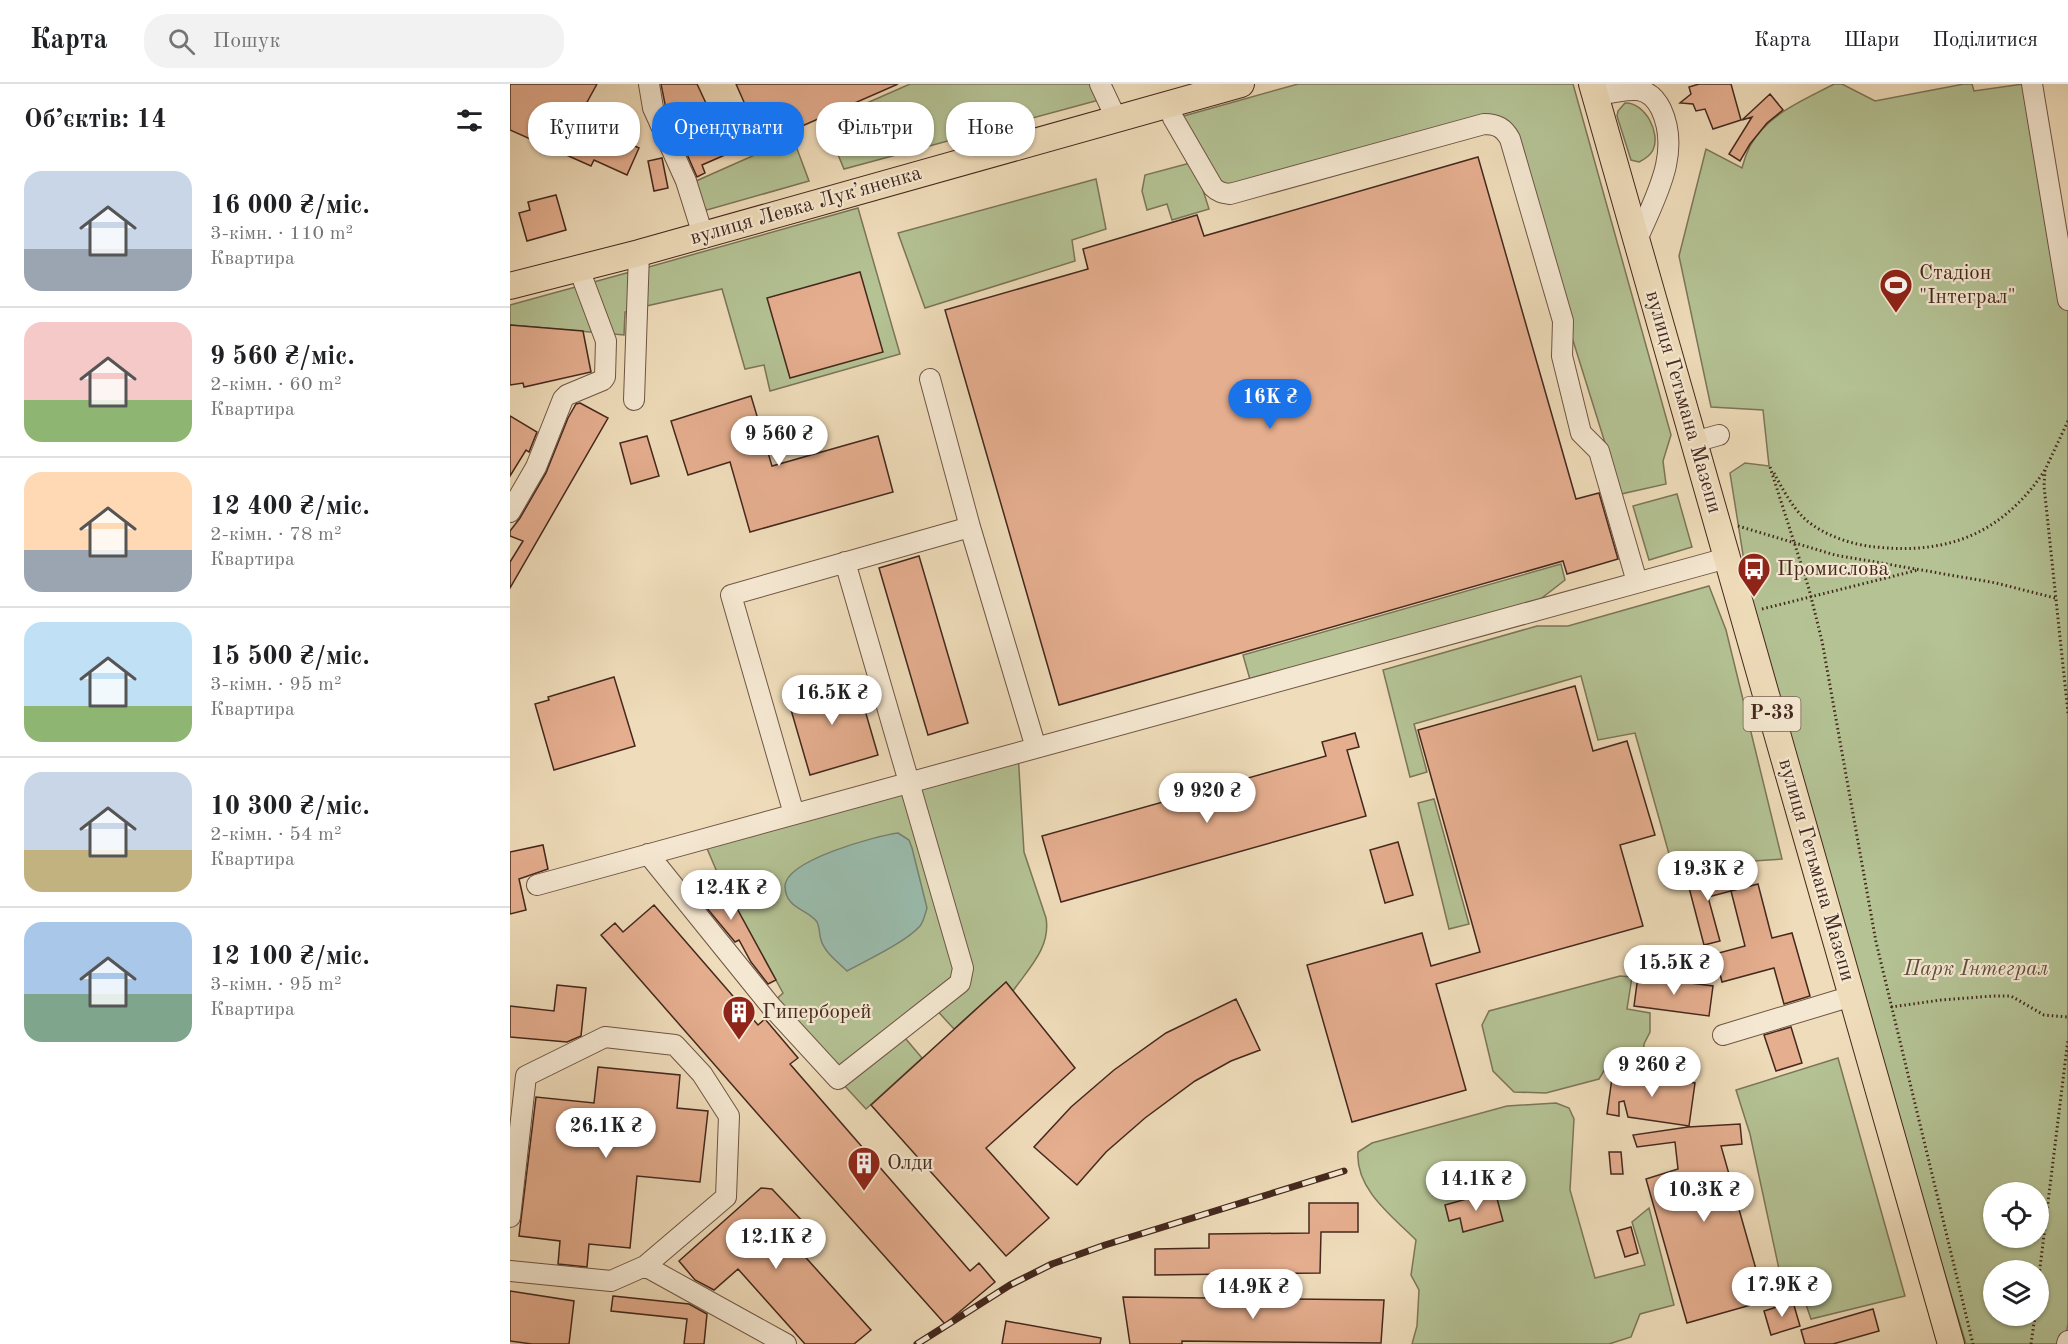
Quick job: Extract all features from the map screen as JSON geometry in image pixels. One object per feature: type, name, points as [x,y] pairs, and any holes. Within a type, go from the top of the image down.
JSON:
[{"type":"main road","name":"вулиця Левка Лукʼяненка","points":[[510,286],[639,253],[1169,104],[1191,90],[1241,84]]},
{"type":"main road","name":"вулиця Гетьмана Мазепи","points":[[1594,90],[1951,1344]]},
{"type":"street","points":[[650,84],[652,108],[686,181],[703,235]]},
{"type":"street","points":[[1100,84],[1116,118]]},
{"type":"street","points":[[2032,84],[2068,300]]},
{"type":"street","points":[[1594,90],[1638,90],[1649,94],[1659,104],[1664,117],[1668,132],[1668,152],[1662,183],[1637,240]]},
{"type":"street","points":[[1169,104],[1173,118],[1213,187],[1220,193],[1230,194],[1484,124],[1500,126],[1506,132],[1510,139],[1563,321],[1562,356],[1581,433],[1599,451],[1637,582]]},
{"type":"street","points":[[634,400],[639,253]]},
{"type":"street","points":[[510,512],[536,467],[563,399],[605,377],[606,341],[579,268]]},
{"type":"street","points":[[930,379],[970,527],[1036,748]]},
{"type":"street","points":[[1694,442],[1719,435]]},
{"type":"street","points":[[794,814],[731,595],[970,527]]},
{"type":"street","points":[[537,885],[1727,558]]},
{"type":"street","points":[[648,854],[770,1005],[838,1079],[960,983],[963,968],[845,562]]},
{"type":"street","points":[[1723,1035],[1852,996]]},
{"type":"street","points":[[510,1217],[526,1076],[605,1037],[675,1046],[702,1074],[729,1116],[726,1197],[645,1266],[611,1281],[510,1271]]},
{"type":"street","points":[[645,1266],[786,1344]]},
{"type":"path","points":[[1973,1344],[1871,920],[1822,640],[1811,596],[1770,467],[1804,518],[1820,529],[1854,543],[1900,550],[1945,546],[1984,529],[2025,498],[2045,470],[2068,421]]},
{"type":"path","points":[[2045,470],[2045,502],[2068,713]]},
{"type":"path","points":[[1737,525],[1835,555],[1996,583],[2055,598]]},
{"type":"path","points":[[1743,613],[1920,570]]},
{"type":"path","points":[[1891,1007],[1941,1000],[2011,996],[2044,1015],[2068,1017]]},
{"type":"path","points":[[2041,1260],[2068,1039]]},
{"type":"path","points":[[2031,1344],[2034,1326]]},
{"type":"green space","points":[[910,84],[1093,84],[1099,100],[1035,117],[1035,102],[946,102],[946,141],[934,145],[934,102],[869,102]]},
{"type":"green space","points":[[1298,84],[1573,84],[1671,435],[1663,461],[1666,484],[1621,494],[1510,139],[1500,126],[1230,194],[1173,119]]},
{"type":"green space","name":"Парк Інтеграл","points":[[1834,84],[1842,84],[1875,101],[1964,84],[1972,84],[1974,91],[2023,84],[2068,300],[2068,1323],[2065,1344],[1966,1344],[1866,1014],[1752,611],[1730,473],[1745,463],[1769,466],[1763,410],[1711,407],[1679,256],[1706,149],[1742,168],[1750,146],[1757,135],[1776,117]]},
{"type":"green space","points":[[1625,103],[1632,104],[1645,113],[1655,135],[1653,150],[1639,162],[1631,160],[1617,116]]},
{"type":"green space","points":[[752,156],[800,156],[809,181],[707,210],[701,205],[696,181]]},
{"type":"green space","points":[[839,156],[892,156],[844,169]]},
{"type":"green space","points":[[1194,162],[1209,209],[1172,220],[1167,204],[1147,210],[1142,191],[1145,175]]},
{"type":"green space","points":[[1096,179],[1106,229],[1072,240],[1075,261],[925,308],[898,233]]},
{"type":"green space","points":[[858,208],[900,354],[770,391],[764,365],[745,369],[722,289],[642,307],[645,268]]},
{"type":"green space","points":[[630,272],[629,311],[625,312],[624,335],[510,325],[510,305]]},
{"type":"green space","points":[[1677,494],[1692,547],[1649,560],[1633,506]]},
{"type":"green space","points":[[1561,564],[1565,580],[1534,604],[1251,683],[1243,655]]},
{"type":"green space","points":[[1709,586],[1726,630],[1782,859],[1738,862],[1675,875],[1635,733],[1598,740],[1581,676],[1414,724],[1427,772],[1410,777],[1383,670],[1537,626],[1568,626]]},
{"type":"green space","points":[[1018,753],[1024,852],[1046,918],[1047,929],[1042,948],[1013,991],[1006,982],[954,1029],[932,1005],[900,1032],[922,1058],[866,1109],[770,1005],[783,993],[717,872],[703,839]]},
{"type":"green space","points":[[1434,799],[1469,924],[1449,929],[1418,803]]},
{"type":"green space","points":[[1620,976],[1632,977],[1627,1009],[1650,1013],[1650,1032],[1644,1044],[1643,1068],[1608,1064],[1599,1079],[1546,1093],[1514,1092],[1493,1071],[1482,1025],[1489,1011]]},
{"type":"green space","points":[[1838,1058],[1905,1296],[1811,1319],[1802,1293],[1785,1297],[1750,1134],[1736,1090]]},
{"type":"green space","points":[[1556,1103],[1569,1108],[1574,1119],[1570,1190],[1595,1278],[1645,1265],[1632,1222],[1649,1208],[1674,1305],[1640,1314],[1631,1337],[1609,1344],[1412,1344],[1417,1326],[1419,1290],[1411,1275],[1416,1240],[1387,1212],[1369,1190],[1359,1165],[1358,1152],[1372,1143],[1507,1106]]},
{"type":"shaded area","points":[[898,833],[909,840],[912,848],[927,908],[923,920],[920,926],[906,938],[847,971],[825,949],[817,922],[789,900],[785,886],[789,876],[815,859],[853,844]]},
{"type":"building","points":[[510,84],[597,84],[587,102],[528,102],[528,138],[510,130]]},
{"type":"building","points":[[661,84],[697,84],[705,102],[665,102]]},
{"type":"building","points":[[736,84],[898,84],[857,102],[816,102],[816,120],[804,125],[804,102],[744,102]]},
{"type":"building","points":[[1699,84],[1731,84],[1741,120],[1713,129],[1705,109],[1696,111],[1693,104],[1680,103],[1691,94],[1689,87]]},
{"type":"building","points":[[1770,94],[1783,110],[1767,123],[1740,161],[1729,154],[1752,117],[1742,120]]},
{"type":"building","points":[[568,156],[635,156],[627,175],[594,160],[591,166]]},
{"type":"building","points":[[688,156],[723,156],[702,165],[705,173],[697,177]]},
{"type":"building","points":[[1478,157],[1576,499],[1599,493],[1618,559],[1567,574],[1563,561],[1059,705],[945,310],[1088,269],[1083,249],[1197,215],[1204,236]]},
{"type":"building","points":[[662,158],[668,188],[654,191],[648,161]]},
{"type":"building","points":[[556,195],[566,230],[527,241],[519,213],[530,210],[528,202]]},
{"type":"building","points":[[860,272],[883,352],[790,378],[767,298]]},
{"type":"building","points":[[510,325],[583,331],[591,372],[524,387],[523,383],[510,385]]},
{"type":"building","points":[[751,396],[772,466],[878,436],[893,492],[750,532],[730,462],[688,475],[671,421]]},
{"type":"building","points":[[580,403],[608,418],[510,588],[510,562],[523,541],[510,536],[510,531],[546,473],[568,418],[576,404]]},
{"type":"building","points":[[510,416],[537,432],[529,452],[526,450],[510,476]]},
{"type":"building","points":[[647,436],[659,476],[631,484],[620,443]]},
{"type":"building","points":[[919,556],[968,723],[928,735],[879,568]]},
{"type":"building","points":[[855,676],[878,755],[810,775],[787,696]]},
{"type":"building","points":[[614,677],[635,746],[554,770],[535,704],[549,700],[548,697]]},
{"type":"building","points":[[1575,686],[1593,751],[1627,741],[1655,835],[1620,845],[1643,926],[1436,984],[1466,1090],[1352,1122],[1307,965],[1422,933],[1431,966],[1480,952],[1418,730]]},
{"type":"building","points":[[1355,733],[1359,747],[1347,750],[1366,816],[1061,902],[1042,836],[1326,756],[1322,742]]},
{"type":"building","points":[[1398,842],[1413,895],[1385,903],[1370,850]]},
{"type":"building","points":[[543,845],[548,869],[519,879],[526,910],[510,914],[510,852]]},
{"type":"building","points":[[1725,870],[1731,891],[1708,897],[1720,941],[1704,945],[1687,880]]},
{"type":"building","points":[[717,872],[776,980],[768,984],[751,962],[739,940],[735,942],[701,901],[693,885]]},
{"type":"building","points":[[1758,884],[1772,938],[1792,933],[1810,996],[1784,1004],[1774,968],[1722,982],[1715,954],[1745,946],[1731,891]]},
{"type":"building","points":[[654,905],[758,1025],[765,1019],[798,1058],[790,1064],[970,1271],[979,1263],[995,1282],[945,1324],[601,935],[615,923],[623,932]]},
{"type":"building","points":[[1638,976],[1713,986],[1709,1016],[1634,1006]]},
{"type":"building","points":[[1006,982],[1075,1068],[986,1148],[1049,1218],[1006,1256],[871,1105]]},
{"type":"building","points":[[557,985],[586,988],[581,1036],[567,1042],[510,1037],[510,1006],[554,1011]]},
{"type":"building","points":[[1236,999],[1260,1050],[1231,1061],[1195,1081],[1145,1118],[1106,1152],[1077,1185],[1034,1147],[1071,1107],[1114,1070],[1166,1033]]},
{"type":"building","points":[[1791,1027],[1802,1063],[1776,1071],[1764,1035]]},
{"type":"building","points":[[598,1067],[680,1075],[677,1108],[708,1111],[700,1182],[637,1176],[630,1248],[589,1244],[587,1267],[558,1264],[560,1241],[519,1236],[536,1097],[594,1103]]},
{"type":"building","points":[[1613,1071],[1695,1083],[1689,1126],[1628,1117],[1624,1101],[1619,1102],[1619,1116],[1607,1114]]},
{"type":"building","points":[[1740,1124],[1742,1144],[1721,1146],[1765,1301],[1687,1323],[1646,1179],[1678,1169],[1675,1142],[1637,1147],[1633,1135],[1688,1127]]},
{"type":"building","points":[[1609,1152],[1621,1152],[1623,1174],[1611,1174]]},
{"type":"building","points":[[761,1188],[772,1189],[806,1225],[790,1240],[871,1330],[854,1344],[805,1344],[738,1269],[714,1290],[695,1280],[679,1261]]},
{"type":"building","points":[[1495,1191],[1503,1221],[1463,1232],[1460,1218],[1449,1221],[1445,1205]]},
{"type":"building","points":[[1309,1203],[1358,1203],[1358,1232],[1321,1232],[1320,1273],[1155,1275],[1155,1249],[1209,1248],[1209,1234],[1309,1233]]},
{"type":"building","points":[[1631,1227],[1638,1253],[1625,1257],[1617,1231]]},
{"type":"building","points":[[510,1291],[574,1301],[569,1344],[532,1344],[510,1341]]},
{"type":"building","points":[[613,1296],[689,1304],[707,1314],[704,1344],[684,1344],[687,1319],[611,1311]]},
{"type":"building","points":[[1123,1297],[1384,1300],[1381,1343],[1182,1341],[1182,1344],[1130,1344]]},
{"type":"building","points":[[1793,1302],[1800,1326],[1771,1335],[1764,1311]]},
{"type":"building","points":[[1873,1309],[1879,1331],[1833,1344],[1805,1344],[1801,1330]]},
{"type":"building","points":[[1006,1321],[1101,1338],[1100,1344],[1002,1344]]},
{"type":"railway","points":[[917,1344],[1010,1285],[1052,1264],[1105,1245],[1344,1171]]},
{"type":"place","name":"Стадіон \"Інтеграл\"","points":[[1896,314]]},
{"type":"place","name":"Промислова","points":[[1754,598]]},
{"type":"place","name":"Гиперборей","points":[[739,1041]]},
{"type":"place","name":"Олди","points":[[864,1192]]}]
